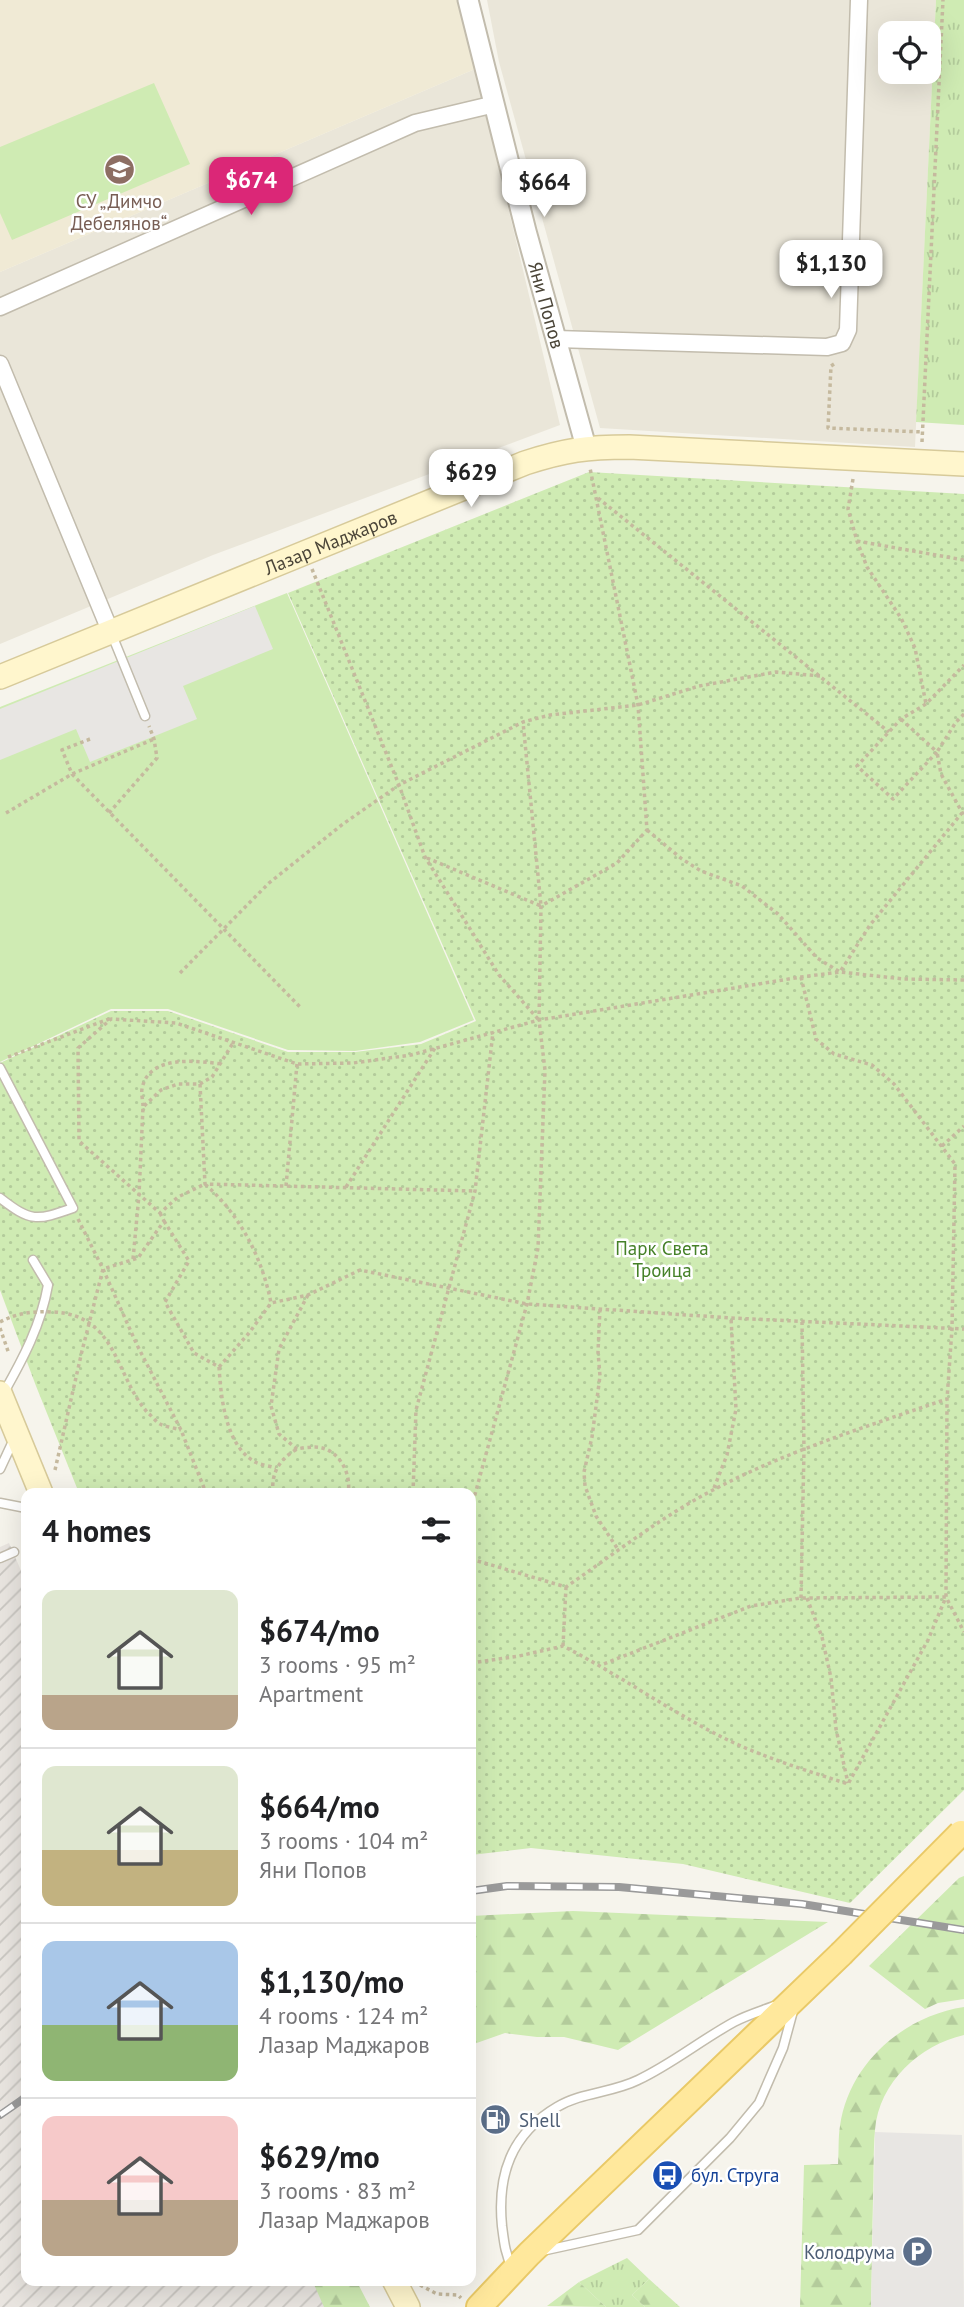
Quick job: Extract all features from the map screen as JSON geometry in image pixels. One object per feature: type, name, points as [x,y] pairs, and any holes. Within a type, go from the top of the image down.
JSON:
[{"type":"main road","name":"Лазар Маджаров","points":[[0,677],[555,453],[586,447],[629,447],[964,464]]},
{"type":"main road","points":[[1,1394],[39,1488]]},
{"type":"main road","points":[[468,2301],[521,2262],[797,1997],[962,1832]]},
{"type":"main road","points":[[397,2286],[408,2307]]},
{"type":"street","name":"Яни Попов","points":[[468,0],[526,231],[586,447]]},
{"type":"street","points":[[556,339],[827,347],[842,343],[848,330],[859,0]]},
{"type":"street","points":[[0,307],[415,123],[495,104]]},
{"type":"street","points":[[0,364],[111,633]]},
{"type":"lane","points":[[111,633],[145,716]]},
{"type":"lane","points":[[0,1068],[73,1208],[44,1219],[22,1215],[0,1198]]},
{"type":"lane","points":[[1,1394],[32,1340],[44,1308],[48,1285],[33,1260]]},
{"type":"lane","points":[[0,1469],[16,1433]]},
{"type":"lane","points":[[0,1503],[21,1507]]},
{"type":"lane","points":[[0,1558],[14,1552]]},
{"type":"lane","points":[[797,1997],[783,2048],[759,2103],[730,2138],[638,2230],[521,2262],[505,2250],[500,2210],[501,2185],[508,2159],[520,2140],[538,2121],[557,2107],[582,2095],[636,2081],[688,2052],[735,2021],[797,1997]]},
{"type":"path","points":[[922,461],[943,0]]},
{"type":"path","points":[[842,343],[838,358],[831,366],[828,428],[923,432]]},
{"type":"path","points":[[586,447],[638,705],[647,830],[701,871],[742,886],[778,914],[817,958],[839,972]]},
{"type":"path","points":[[857,458],[848,509],[867,567],[901,618],[915,648],[926,704]]},
{"type":"path","points":[[596,497],[889,732]]},
{"type":"path","points":[[857,541],[964,560]]},
{"type":"path","points":[[306,553],[425,857],[499,975],[539,1020]]},
{"type":"path","points":[[964,665],[926,704],[901,719],[857,766],[893,799],[937,752],[964,714]]},
{"type":"path","points":[[180,973],[269,883],[342,824],[399,785],[523,722],[551,715],[638,705],[699,686],[776,672],[820,676]]},
{"type":"path","points":[[108,813],[158,758],[155,739],[145,716]]},
{"type":"path","points":[[839,972],[870,925],[963,815],[941,774],[937,752],[901,719]]},
{"type":"path","points":[[476,1491],[527,1304],[538,1248],[545,1070],[539,1020],[541,906],[523,722]]},
{"type":"path","points":[[90,739],[62,750],[72,774],[301,1008]]},
{"type":"path","points":[[6,813],[72,774],[155,739]]},
{"type":"path","points":[[541,906],[617,863],[647,830]]},
{"type":"path","points":[[425,857],[541,906]]},
{"type":"path","points":[[0,1060],[111,1019],[176,1023],[297,1064],[353,1063],[411,1055],[539,1020],[801,977],[839,972],[904,979],[964,980]]},
{"type":"path","points":[[801,977],[816,1039],[834,1054],[872,1065],[894,1084],[955,1164],[952,1329],[947,1399],[946,1597],[928,1640],[848,1784]]},
{"type":"path","points":[[111,1019],[78,1048],[79,1141],[160,1213],[189,1261],[165,1303],[194,1353],[219,1367]]},
{"type":"path","points":[[412,1488],[416,1410],[475,1191],[492,1032]]},
{"type":"path","points":[[143,1107],[161,1090],[178,1084],[200,1084],[212,1077],[233,1043]]},
{"type":"path","points":[[346,1187],[435,1048]]},
{"type":"path","points":[[133,1260],[139,1195],[142,1087],[150,1073],[162,1066],[183,1061],[222,1064]]},
{"type":"path","points":[[286,1186],[297,1064]]},
{"type":"path","points":[[200,1084],[205,1184],[219,1196],[252,1243],[266,1276],[271,1303]]},
{"type":"path","points":[[942,1146],[964,1126]]},
{"type":"path","points":[[160,1213],[178,1197],[205,1184],[475,1191]]},
{"type":"path","points":[[73,1208],[137,1345],[181,1430],[204,1488]]},
{"type":"path","points":[[103,1269],[138,1258],[164,1222]]},
{"type":"path","points":[[55,1472],[103,1269]]},
{"type":"path","points":[[276,1468],[254,1462],[237,1444],[222,1409],[219,1367],[271,1303],[308,1295],[360,1270],[527,1304],[731,1318],[964,1329]]},
{"type":"path","points":[[297,1449],[279,1434],[271,1406],[279,1349],[308,1295]]},
{"type":"path","points":[[600,1309],[600,1376],[592,1437],[584,1472],[585,1486],[596,1516],[619,1550]]},
{"type":"path","points":[[0,1322],[13,1315],[36,1311],[60,1312],[82,1319],[102,1335],[116,1352],[138,1402],[159,1423],[181,1430]]},
{"type":"path","points":[[714,1489],[727,1455],[736,1409],[731,1318]]},
{"type":"path","points":[[801,1598],[803,1322]]},
{"type":"path","points":[[566,1587],[663,1520],[714,1489],[804,1449],[947,1399]]},
{"type":"path","points":[[273,1488],[276,1468],[285,1457],[297,1449],[317,1447],[333,1453],[346,1469],[348,1488]]},
{"type":"path","points":[[476,1560],[566,1587]]},
{"type":"path","points":[[563,1646],[566,1587]]},
{"type":"path","points":[[601,1665],[751,1606],[801,1598],[946,1597]]},
{"type":"path","points":[[946,1597],[964,1632]]},
{"type":"path","points":[[807,1598],[822,1637],[829,1668],[836,1729],[848,1784]]},
{"type":"path","points":[[476,1662],[563,1646],[601,1665],[713,1733],[780,1762],[848,1784]]},
{"type":"path","points":[[422,2286],[437,2294],[468,2301]]},
{"type":"shaded area","name":"СУ „Димчо Дебелянов“","points":[[0,0],[457,0],[475,69],[0,272]]},
{"type":"shaded area","points":[[487,0],[936,0],[935,21],[878,21],[878,84],[932,84],[915,447],[600,428],[499,62]]},
{"type":"shaded area","points":[[475,69],[560,425],[213,555],[0,644],[0,272]]},
{"type":"shaded area","points":[[255,606],[273,649],[183,686],[197,719],[90,762],[76,729],[0,760],[0,709]]},
{"type":"shaded area","points":[[9,1543],[21,1571],[21,2286],[356,2286],[366,2307],[0,2307],[0,1547]]},
{"type":"shaded area","name":"Колодрума","points":[[875,2132],[962,2135],[964,2307],[871,2307]]},
{"type":"green space","points":[[936,0],[964,0],[964,425],[916,422],[932,84],[941,84],[941,21],[935,21]]},
{"type":"green space","points":[[154,83],[190,164],[12,240],[0,213],[0,147]]},
{"type":"green space","name":"Парк Света Троица","points":[[589,472],[964,494],[964,1790],[850,1903],[683,1864],[531,1848],[476,1854],[476,1488],[77,1488],[0,1290],[0,1063],[111,1011],[168,1011],[288,1052],[355,1052],[421,1044],[476,1021],[288,593]]},
{"type":"green space","points":[[287,593],[474,1020],[420,1042],[355,1051],[288,1050],[168,1009],[111,1009],[0,1062],[0,707]]},
{"type":"green space","points":[[964,1876],[964,1999],[938,2003],[925,2009],[869,1966]]},
{"type":"green space","points":[[573,1911],[828,1922],[618,2050],[564,2037],[505,2033],[476,2043],[476,1916]]},
{"type":"green space","points":[[964,2007],[964,2035],[932,2047],[904,2068],[884,2096],[878,2113],[874,2147],[871,2307],[800,2307],[804,2165],[838,2164],[839,2131],[845,2103],[867,2063],[883,2046],[921,2021]]},
{"type":"green space","points":[[627,2258],[649,2279],[632,2295],[645,2307],[606,2307],[579,2282]]},
{"type":"green space","points":[[649,2279],[680,2307],[645,2307],[632,2295]]},
{"type":"green space","points":[[579,2282],[606,2307],[547,2306]]},
{"type":"green space","points":[[315,2286],[359,2286],[370,2307],[324,2307]]},
{"type":"railway","points":[[476,1890],[507,1886],[619,1887],[802,1904],[964,1930]]},
{"type":"railway","points":[[0,2115],[21,2100]]},
{"type":"place","name":"СУ „Димчо Дебелянов“","points":[[119,170]]},
{"type":"place","name":"Shell","points":[[496,2120]]},
{"type":"place","name":"бул. Струга","points":[[668,2175]]},
{"type":"place","name":"Колодрума","points":[[918,2252]]}]
